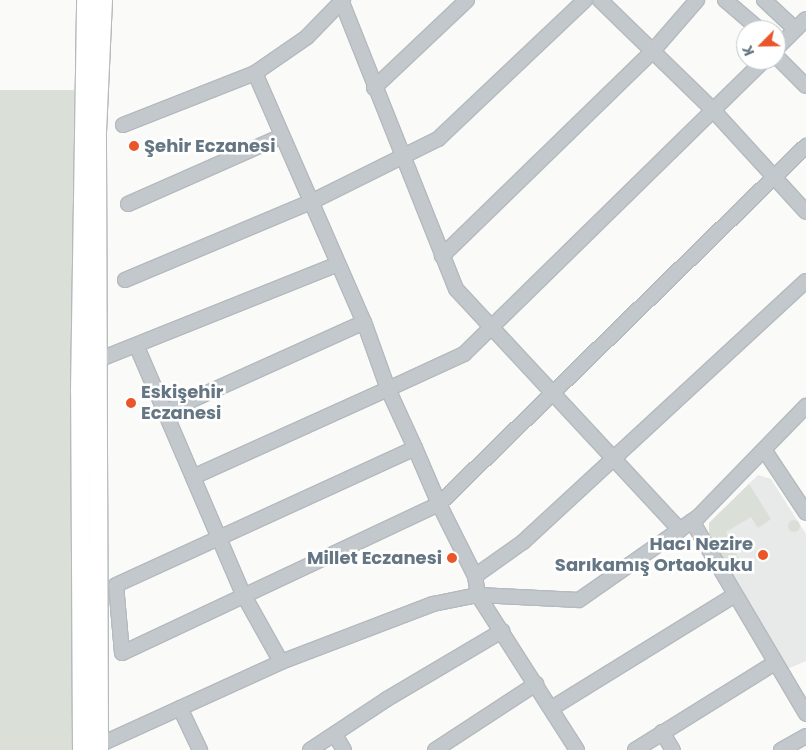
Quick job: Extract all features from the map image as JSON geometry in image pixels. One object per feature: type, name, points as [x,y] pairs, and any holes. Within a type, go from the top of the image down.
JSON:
[{"type":"main road","points":[[82,750],[80,391],[86,0]]},
{"type":"main road","points":[[99,748],[97,132],[103,0]]},
{"type":"street","points":[[123,125],[255,73],[306,37],[342,0],[401,158],[456,289],[552,395],[680,530]]},
{"type":"street","points":[[374,88],[467,0]]},
{"type":"street","points":[[125,280],[311,202],[438,138],[585,0]]},
{"type":"street","points":[[600,0],[651,53],[712,109],[806,212]]},
{"type":"street","points":[[442,256],[651,53],[697,0]]},
{"type":"street","points":[[725,0],[748,20]]},
{"type":"street","points":[[764,0],[796,30]]},
{"type":"street","points":[[786,40],[806,19]]},
{"type":"street","points":[[786,60],[806,86]]},
{"type":"street","points":[[193,477],[464,354],[490,326],[753,70]]},
{"type":"street","points":[[255,73],[364,322],[388,389],[439,504],[474,576],[478,595],[578,750]]},
{"type":"street","points":[[128,204],[282,136]]},
{"type":"street","points":[[415,448],[218,536],[116,585],[122,653],[243,594],[439,504],[806,146]]},
{"type":"street","points":[[98,360],[137,347],[338,264]]},
{"type":"street","points":[[474,576],[523,542],[614,461],[806,281]]},
{"type":"street","points":[[166,412],[364,322]]},
{"type":"street","points":[[137,347],[243,594],[281,662]]},
{"type":"street","points":[[99,748],[180,708],[281,662],[432,604],[478,595],[579,600],[692,521],[765,451],[806,406]]},
{"type":"street","points":[[765,451],[806,513]]},
{"type":"street","points":[[692,521],[806,714]]},
{"type":"street","points":[[552,708],[735,595]]},
{"type":"street","points":[[310,750],[387,699],[502,631]]},
{"type":"street","points":[[635,750],[775,663]]},
{"type":"street","points":[[434,750],[536,684]]},
{"type":"street","points":[[180,708],[200,750]]},
{"type":"street","points":[[662,732],[673,750]]},
{"type":"street","points":[[335,735],[344,750]]},
{"type":"street","points":[[780,750],[806,736]]},
{"type":"shaded area","points":[[0,90],[74,90],[74,750],[0,750]]},
{"type":"shaded area","name":"Hacı Nezire Sarıkamış Ortaokuku","points":[[758,475],[771,479],[806,534],[806,661],[787,669],[709,536],[709,523]]},
{"type":"shaded area","points":[[749,484],[771,519],[758,528],[751,517],[726,532],[743,567],[731,575],[709,536],[709,523]]},
{"type":"shaded area","points":[[792,520],[796,520],[800,526],[796,532],[792,532],[788,528],[788,524]]},
{"type":"place","name":"Şehir Eczanesi","points":[[134,146]]},
{"type":"place","name":"Eskişehir Eczanesi","points":[[131,403]]},
{"type":"place","name":"Hacı Nezire Sarıkamış Ortaokuku","points":[[763,555]]},
{"type":"place","name":"Millet Eczanesi","points":[[452,558]]}]
